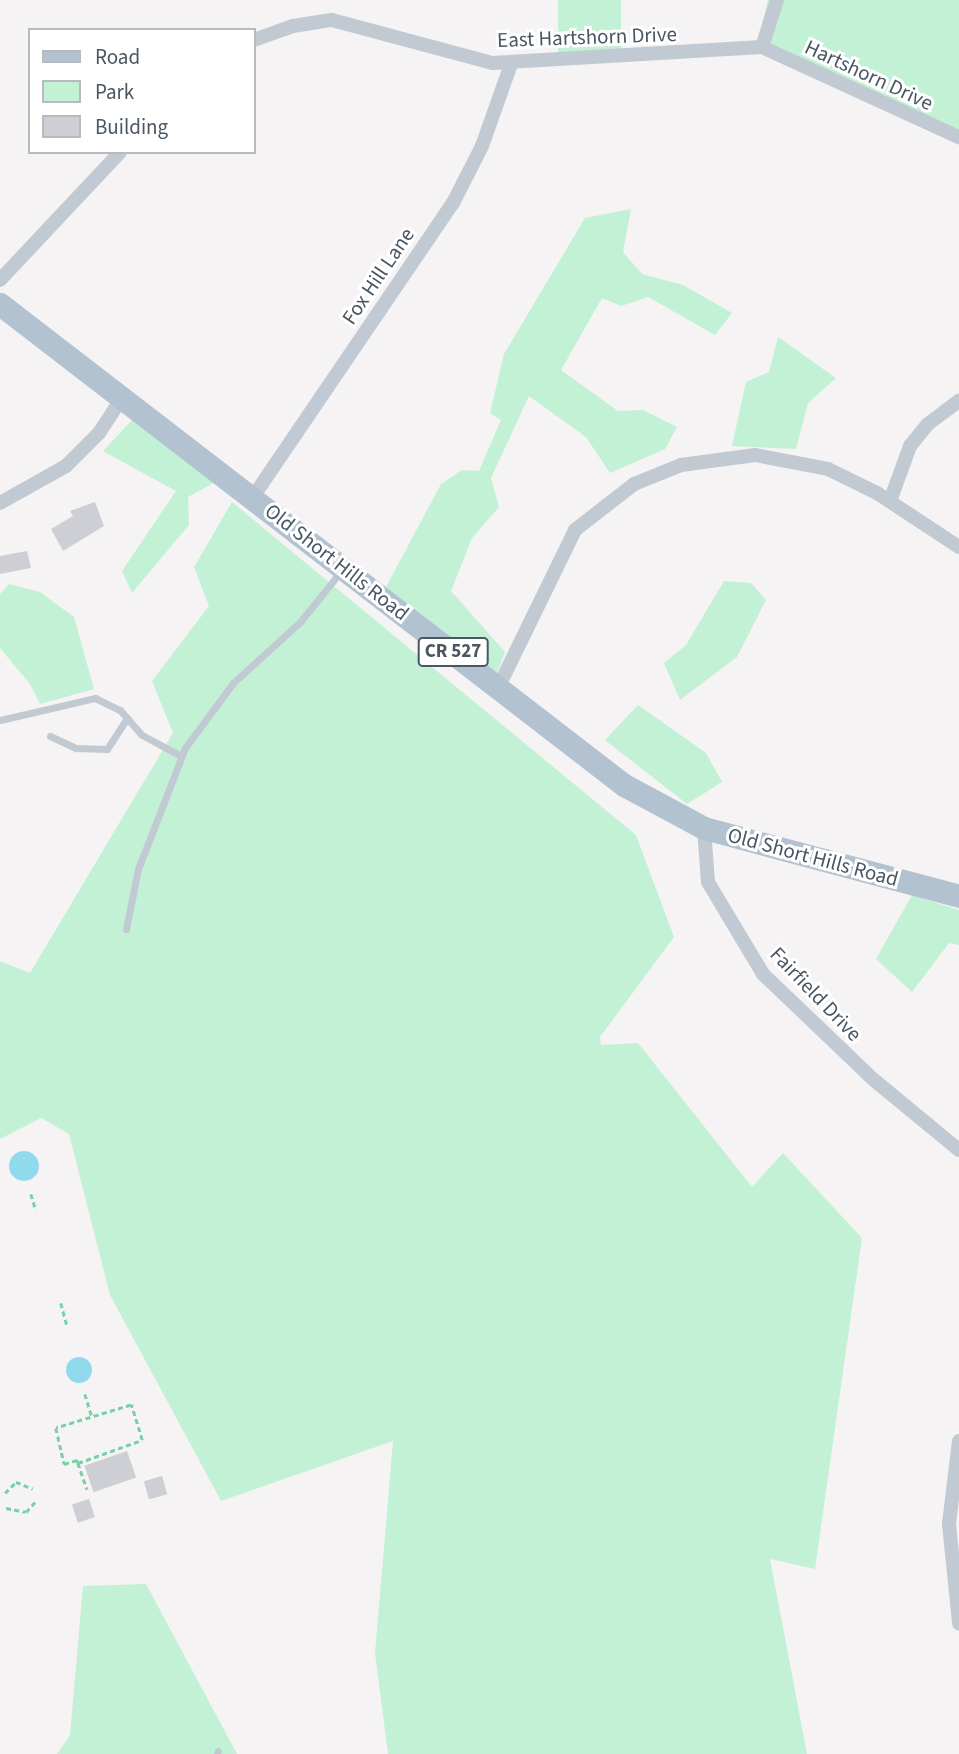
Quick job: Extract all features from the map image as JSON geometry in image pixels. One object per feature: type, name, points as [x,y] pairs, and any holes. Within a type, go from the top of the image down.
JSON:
[{"type":"main road","name":"Old Short Hills Road","points":[[0,304],[624,785],[704,828],[959,896]]},
{"type":"street","points":[[762,47],[777,0]]},
{"type":"street","name":"East Hartshorn Drive","points":[[256,39],[293,26],[332,20],[492,63],[511,64],[762,47]]},
{"type":"street","name":"Hartshorn Drive","points":[[762,47],[959,136]]},
{"type":"street","name":"Fox Hill Lane","points":[[253,497],[453,203],[482,146],[511,64]]},
{"type":"street","points":[[0,279],[118,154]]},
{"type":"street","points":[[0,503],[66,466],[99,433],[122,398]]},
{"type":"street","points":[[890,501],[910,446],[939,414],[959,401]]},
{"type":"street","points":[[498,688],[575,530],[613,497],[657,473],[705,459],[780,457],[828,469],[890,501],[959,547]]},
{"type":"street","name":"Fairfield Drive","points":[[704,828],[708,882],[763,974],[874,1080],[959,1150]]},
{"type":"street","points":[[959,1441],[949,1524],[959,1623]]},
{"type":"lane","points":[[126,929],[138,869],[181,756],[203,718],[233,683],[300,622],[344,568]]},
{"type":"lane","points":[[0,720],[95,698],[127,719],[142,734],[181,756]]},
{"type":"lane","points":[[50,736],[76,748],[107,749],[127,719]]},
{"type":"path","points":[[31,1194],[36,1210]]},
{"type":"path","points":[[61,1303],[67,1325]]},
{"type":"path","points":[[85,1394],[92,1418]]},
{"type":"path","points":[[131,1405],[142,1440],[78,1463],[64,1464],[55,1428],[92,1418],[131,1405]]},
{"type":"path","points":[[78,1463],[87,1489]]},
{"type":"path","points":[[5,1493],[16,1482],[33,1489]]},
{"type":"path","points":[[6,1507],[26,1512],[36,1501]]},
{"type":"green space","points":[[558,0],[621,0],[621,53],[558,53]]},
{"type":"green space","points":[[768,0],[959,0],[959,132],[908,120],[759,37]]},
{"type":"green space","points":[[631,209],[623,252],[642,274],[683,285],[732,313],[715,335],[648,297],[621,306],[602,298],[561,370],[618,411],[643,410],[677,427],[665,449],[610,473],[586,437],[529,396],[491,478],[499,507],[472,538],[451,591],[505,652],[495,678],[386,587],[441,484],[462,470],[479,471],[501,420],[490,413],[504,354],[585,218]]},
{"type":"green space","points":[[778,337],[836,378],[808,403],[796,449],[732,446],[746,382],[769,372]]},
{"type":"green space","points":[[133,419],[217,481],[188,497],[189,525],[132,593],[122,571],[176,491],[103,451]]},
{"type":"green space","points":[[232,502],[636,835],[674,937],[600,1037],[601,1045],[638,1043],[752,1187],[783,1153],[862,1238],[815,1569],[770,1559],[807,1754],[388,1754],[375,1653],[393,1441],[221,1501],[110,1295],[69,1134],[41,1118],[0,1139],[0,961],[30,973],[173,733],[152,681],[209,606],[194,567]]},
{"type":"green space","points":[[724,581],[751,583],[766,600],[737,657],[680,700],[664,663],[686,645]]},
{"type":"green space","points":[[9,584],[40,592],[74,617],[94,689],[40,704],[30,684],[0,648],[0,594]]},
{"type":"green space","points":[[638,705],[706,753],[722,782],[687,804],[605,740]]},
{"type":"green space","points":[[912,895],[959,910],[959,945],[949,943],[912,992],[876,959]]},
{"type":"green space","points":[[146,1584],[237,1754],[57,1754],[70,1735],[83,1586]]},
{"type":"water","points":[[24,1151],[30,1152],[38,1160],[38,1172],[30,1180],[24,1181],[18,1180],[10,1172],[9,1166],[10,1160],[18,1152]]},
{"type":"water","points":[[79,1357],[88,1361],[92,1370],[88,1379],[79,1383],[70,1379],[66,1370],[70,1361]]},
{"type":"building","points":[[95,502],[104,526],[63,551],[51,529],[73,516],[70,511]]},
{"type":"building","points":[[27,551],[31,568],[0,574],[0,556]]},
{"type":"building","points":[[127,1451],[136,1477],[94,1492],[84,1466]]},
{"type":"building","points":[[162,1476],[167,1494],[149,1500],[144,1481]]},
{"type":"building","points":[[89,1499],[95,1517],[78,1523],[72,1505]]}]
